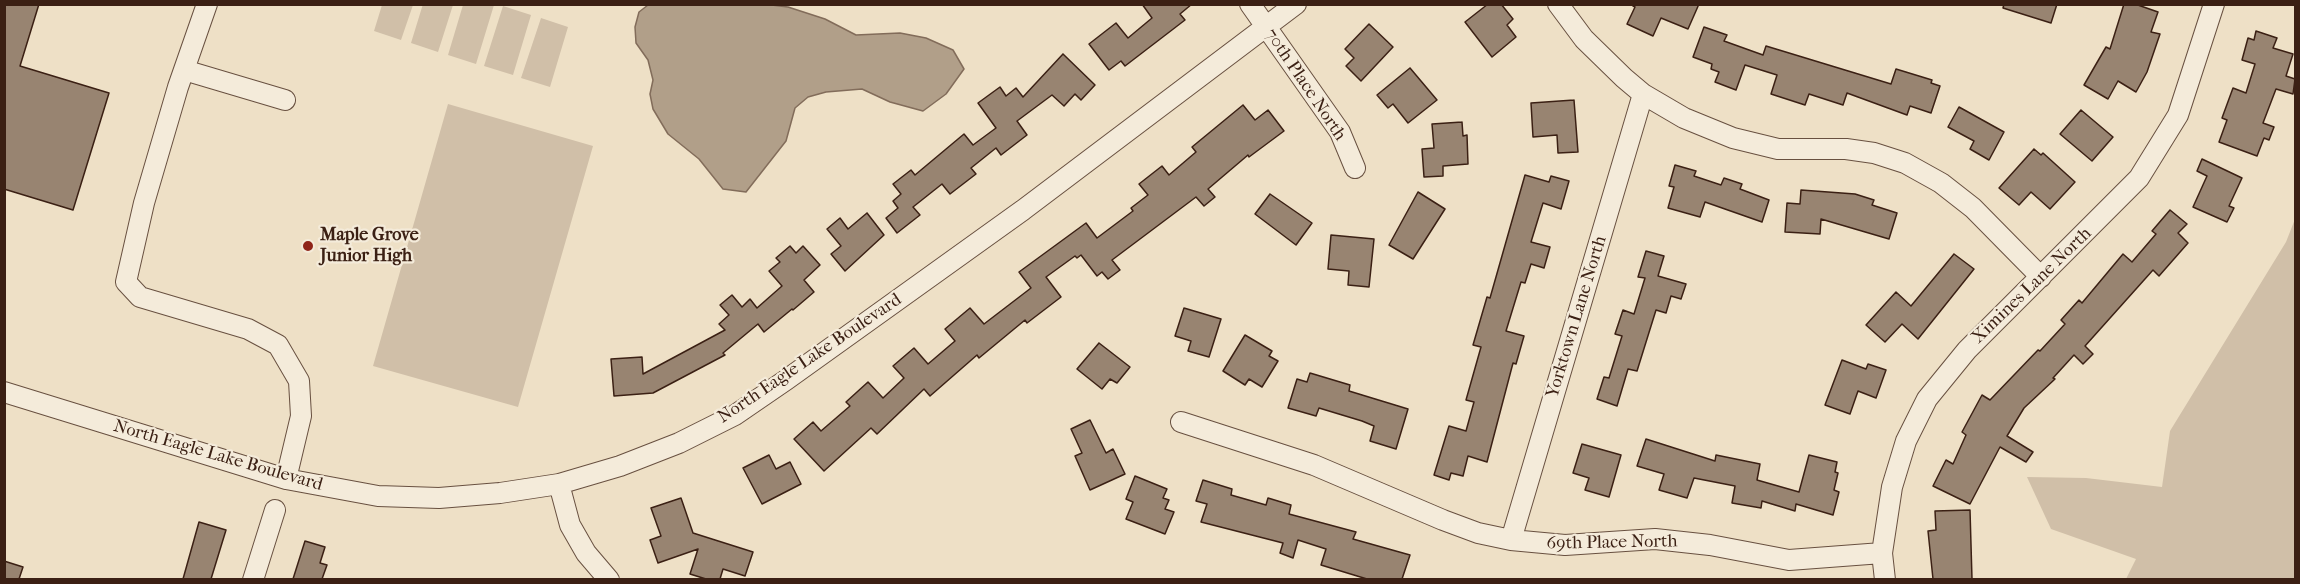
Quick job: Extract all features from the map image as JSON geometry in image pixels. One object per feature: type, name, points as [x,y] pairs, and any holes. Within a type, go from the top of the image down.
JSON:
[{"type":"street","points":[[207,4],[184,70],[144,203],[126,282],[140,297],[248,329],[278,345],[299,381],[301,416],[286,479]]},
{"type":"street","name":"70th Place North","points":[[1250,4],[1340,132],[1355,168]]},
{"type":"street","name":"North Eagle Lake Boulevard","points":[[4,392],[286,479],[378,496],[439,498],[500,493],[560,484],[630,463],[679,443],[735,415],[1023,210],[1296,4]]},
{"type":"street","points":[[1558,4],[1603,58],[1643,94],[1684,118],[1733,138],[1778,148],[1846,149],[1874,153],[1905,163],[1941,183],[1973,208],[2041,277]]},
{"type":"street","name":"Ximines Lane North","points":[[1885,579],[1882,553],[1897,465],[1927,399],[1967,350],[2110,210],[2139,178],[2178,115],[2214,4]]},
{"type":"street","points":[[184,70],[285,100]]},
{"type":"street","name":"Yorktown Lane North","points":[[1511,540],[1643,94]]},
{"type":"street","name":"69th Place North","points":[[1181,422],[1314,465],[1478,533],[1511,540],[1565,545],[1655,539],[1710,545],[1789,560],[1882,553]]},
{"type":"street","points":[[560,484],[570,525],[586,553],[609,579]]},
{"type":"street","points":[[253,579],[275,510]]},
{"type":"shaded area","points":[[423,4],[453,5],[438,52],[411,43]]},
{"type":"shaded area","points":[[763,4],[788,7],[825,19],[856,35],[900,33],[926,38],[953,50],[964,69],[946,94],[923,111],[890,102],[862,89],[826,92],[808,97],[795,108],[786,141],[746,192],[723,189],[699,159],[668,134],[653,109],[650,94],[653,80],[648,60],[636,43],[635,27],[639,12],[648,5]]},
{"type":"shaded area","points":[[382,5],[413,5],[401,40],[374,31]]},
{"type":"shaded area","points":[[463,5],[494,5],[476,64],[448,55]]},
{"type":"shaded area","points":[[503,6],[531,15],[513,75],[484,66]]},
{"type":"shaded area","points":[[541,18],[568,27],[550,87],[521,78]]},
{"type":"shaded area","points":[[448,104],[593,146],[518,407],[373,366]]},
{"type":"shaded area","points":[[2295,219],[2295,579],[2126,579],[2136,559],[2051,529],[2027,477],[2086,478],[2162,487],[2170,431],[2286,242]]},
{"type":"building","points":[[4,4],[39,4],[20,66],[109,93],[73,210],[4,189]]},
{"type":"building","points":[[1142,4],[1192,4],[1180,14],[1185,20],[1125,66],[1121,61],[1109,70],[1089,44],[1116,23],[1128,38],[1152,18]]},
{"type":"building","points":[[1488,4],[1501,4],[1513,19],[1507,25],[1516,37],[1492,57],[1465,22]]},
{"type":"building","points":[[1630,4],[1699,4],[1688,29],[1661,18],[1653,36],[1627,24],[1635,7]]},
{"type":"building","points":[[2004,4],[2057,4],[2051,23],[2003,8]]},
{"type":"building","points":[[2124,4],[2135,4],[2158,12],[2151,32],[2160,34],[2147,72],[2136,92],[2118,81],[2108,99],[2084,85],[2106,47],[2110,49]]},
{"type":"building","points":[[1369,24],[1393,47],[1361,81],[1346,66],[1354,58],[1345,49]]},
{"type":"building","points":[[1704,27],[1727,35],[1724,41],[1763,55],[1766,46],[1891,84],[1896,69],[1932,80],[1931,83],[1940,86],[1931,113],[1910,106],[1907,115],[1847,93],[1843,105],[1809,94],[1805,105],[1771,94],[1777,75],[1745,65],[1736,90],[1715,82],[1719,72],[1711,69],[1712,64],[1693,57]]},
{"type":"building","points":[[2256,31],[2277,38],[2273,48],[2293,54],[2286,76],[2295,79],[2293,94],[2276,89],[2263,123],[2274,127],[2269,140],[2264,138],[2257,156],[2219,142],[2227,120],[2222,118],[2233,88],[2246,93],[2255,64],[2242,60],[2248,38],[2254,40]]},
{"type":"building","points":[[1063,54],[1095,85],[1081,100],[1075,94],[1064,106],[1052,95],[1017,121],[1027,135],[1001,155],[996,148],[971,168],[976,174],[950,194],[942,184],[913,207],[920,215],[897,233],[886,218],[898,208],[893,201],[901,194],[893,184],[911,170],[915,175],[964,134],[973,145],[996,128],[978,103],[1000,87],[1006,96],[1016,88],[1023,97]]},
{"type":"building","points":[[1410,68],[1437,100],[1408,123],[1393,104],[1388,108],[1377,95]]},
{"type":"building","points":[[1574,100],[1578,152],[1558,153],[1557,135],[1533,137],[1531,103]]},
{"type":"building","points":[[1243,105],[1255,120],[1268,110],[1284,131],[1249,157],[1248,155],[1208,189],[1215,197],[1204,206],[1196,197],[1112,260],[1120,270],[1108,279],[1102,272],[1097,276],[1081,255],[1077,258],[1075,256],[1046,277],[1061,297],[1027,323],[1025,320],[979,358],[977,355],[930,396],[924,389],[877,434],[871,428],[824,471],[794,439],[813,422],[821,431],[850,406],[846,402],[868,382],[883,398],[904,378],[893,366],[914,348],[928,364],[955,341],[945,329],[970,308],[984,324],[1031,288],[1019,272],[1086,223],[1097,238],[1133,211],[1131,208],[1148,195],[1139,184],[1162,166],[1169,175],[1196,152],[1192,147]]},
{"type":"building","points":[[1959,107],[2004,132],[1989,160],[1970,149],[1974,141],[1948,127]]},
{"type":"building","points":[[2081,110],[2113,137],[2092,161],[2060,134]]},
{"type":"building","points":[[1462,122],[1463,136],[1467,135],[1468,164],[1443,166],[1443,176],[1424,177],[1422,149],[1434,148],[1432,124]]},
{"type":"building","points":[[2034,149],[2041,155],[2043,153],[2075,182],[2050,209],[2031,192],[2019,205],[1999,188]]},
{"type":"building","points":[[2202,159],[2242,178],[2229,206],[2234,208],[2227,222],[2193,207],[2207,176],[2197,171]]},
{"type":"building","points":[[1675,165],[1696,171],[1694,176],[1721,185],[1724,178],[1742,184],[1740,189],[1769,200],[1762,222],[1705,202],[1700,217],[1668,208],[1674,187],[1669,186]]},
{"type":"building","points":[[1525,175],[1549,182],[1551,176],[1569,181],[1561,209],[1543,203],[1531,242],[1550,247],[1544,268],[1531,264],[1525,283],[1521,282],[1506,331],[1524,336],[1516,364],[1513,363],[1487,462],[1468,456],[1463,476],[1451,473],[1449,480],[1434,475],[1449,426],[1466,431],[1474,402],[1466,400],[1481,347],[1473,345],[1487,297],[1490,298]]},
{"type":"building","points":[[1801,190],[1855,194],[1874,200],[1872,205],[1897,213],[1889,239],[1821,219],[1820,234],[1785,232],[1787,203],[1800,204]]},
{"type":"building","points":[[1418,192],[1445,209],[1413,259],[1389,245]]},
{"type":"building","points":[[1270,194],[1312,223],[1296,245],[1255,214]]},
{"type":"building","points":[[2170,210],[2187,224],[2178,233],[2188,243],[2159,276],[2153,270],[2085,346],[2093,354],[2083,364],[2074,355],[2053,378],[2055,379],[2024,408],[2007,436],[2033,452],[2026,462],[2000,447],[1970,504],[1933,486],[1946,460],[1953,464],[1966,435],[1962,432],[1982,395],[1990,400],[2038,350],[2040,351],[2065,324],[2061,320],[2079,300],[2082,303],[2123,254],[2132,262],[2156,234],[2152,231]]},
{"type":"building","points":[[867,213],[884,235],[845,271],[831,254],[841,246],[827,229],[840,218],[848,229]]},
{"type":"building","points":[[1331,235],[1374,239],[1369,287],[1348,285],[1349,271],[1328,269]]},
{"type":"building","points":[[790,246],[796,253],[803,246],[820,265],[804,280],[814,292],[793,310],[764,332],[758,324],[723,353],[725,355],[653,393],[614,396],[611,359],[642,357],[643,374],[725,330],[719,324],[729,315],[720,305],[732,295],[742,307],[750,299],[757,308],[782,286],[769,271],[780,262],[776,258]]},
{"type":"building","points":[[1646,251],[1664,256],[1658,276],[1686,284],[1681,299],[1671,296],[1666,313],[1656,310],[1637,371],[1628,369],[1617,406],[1597,399],[1604,377],[1609,378],[1622,336],[1615,334],[1623,310],[1634,314],[1645,278],[1638,277]]},
{"type":"building","points":[[1954,254],[1974,269],[1918,339],[1902,324],[1885,342],[1866,325],[1896,292],[1911,306]]},
{"type":"building","points":[[1184,308],[1221,319],[1209,357],[1188,351],[1191,341],[1175,336]]},
{"type":"building","points":[[1245,335],[1272,351],[1269,356],[1278,361],[1262,387],[1249,379],[1245,385],[1223,371]]},
{"type":"building","points":[[1099,343],[1130,367],[1117,383],[1110,379],[1102,389],[1077,369]]},
{"type":"building","points":[[1842,360],[1866,369],[1868,364],[1886,370],[1876,398],[1858,391],[1850,414],[1825,405]]},
{"type":"building","points":[[1310,373],[1350,385],[1349,391],[1408,409],[1396,449],[1370,441],[1374,426],[1362,421],[1319,408],[1316,416],[1288,408],[1297,379],[1307,382]]},
{"type":"building","points":[[1090,420],[1106,453],[1113,449],[1125,474],[1090,490],[1075,456],[1082,453],[1071,429]]},
{"type":"building","points":[[1646,439],[1715,461],[1716,455],[1760,464],[1757,480],[1799,492],[1809,455],[1837,462],[1835,472],[1838,473],[1834,490],[1839,492],[1833,515],[1796,504],[1795,511],[1762,501],[1761,508],[1732,503],[1735,486],[1694,478],[1687,498],[1659,490],[1664,474],[1637,466]]},
{"type":"building","points":[[1582,444],[1621,455],[1609,497],[1585,490],[1589,478],[1573,473]]},
{"type":"building","points":[[769,455],[776,469],[790,462],[801,484],[762,504],[743,468]]},
{"type":"building","points":[[1135,476],[1167,489],[1163,498],[1169,500],[1165,509],[1174,512],[1165,534],[1126,519],[1133,502],[1126,499]]},
{"type":"building","points":[[1203,480],[1232,489],[1231,495],[1266,505],[1268,498],[1291,505],[1289,514],[1356,532],[1353,539],[1410,555],[1402,579],[1367,579],[1321,565],[1326,549],[1298,540],[1293,558],[1280,553],[1283,543],[1201,522],[1207,504],[1196,501]]},
{"type":"building","points":[[681,498],[693,533],[753,552],[745,576],[723,569],[720,579],[706,579],[690,574],[698,549],[658,563],[650,540],[661,536],[651,508]]},
{"type":"building","points":[[1970,510],[1972,579],[1933,579],[1928,531],[1936,530],[1935,511]]},
{"type":"building","points":[[199,522],[226,530],[211,579],[183,579]]},
{"type":"building","points":[[305,541],[325,547],[320,563],[327,565],[322,579],[293,579]]},
{"type":"building","points":[[4,561],[23,567],[19,579],[4,579]]},
{"type":"place","name":"Maple Grove Junior High","points":[[308,246]]}]
